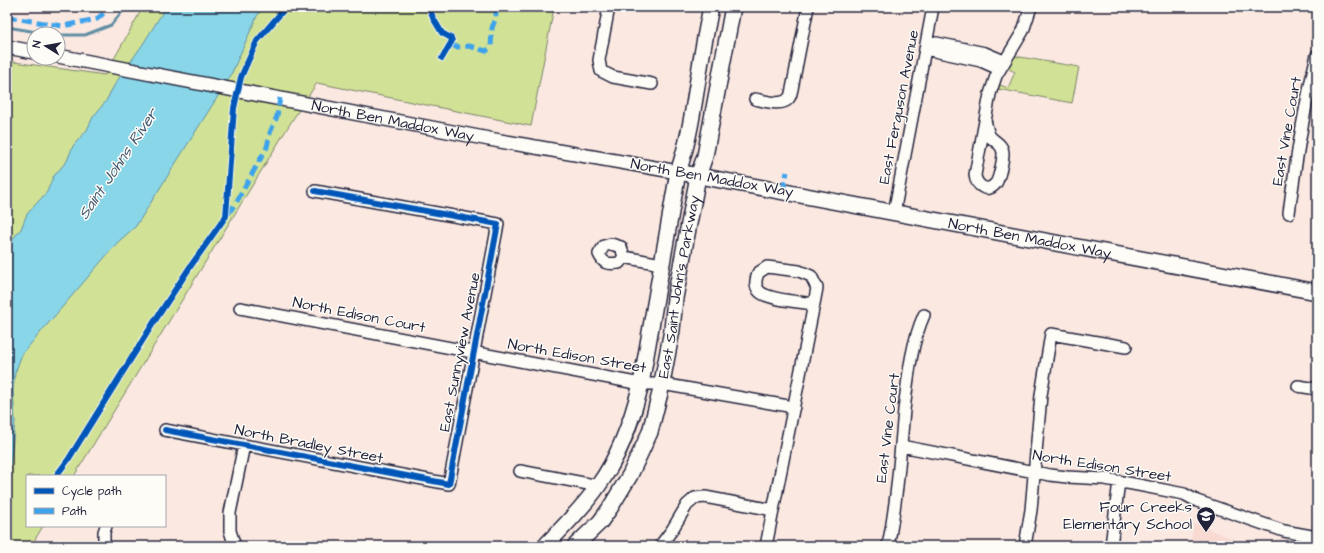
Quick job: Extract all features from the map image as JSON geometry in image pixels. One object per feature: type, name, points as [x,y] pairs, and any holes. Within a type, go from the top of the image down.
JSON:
[{"type":"main road","name":"East Saint John's Parkway","points":[[545,546],[582,507],[598,486],[612,464],[632,417],[641,384],[678,172],[685,153],[695,105],[711,7]]},
{"type":"main road","name":"East Saint John's Parkway","points":[[575,546],[600,522],[630,475],[650,432],[662,384],[672,330],[675,298],[698,176],[705,156],[733,7]]},
{"type":"main road","name":"North Ben Maddox Way","points":[[678,172],[1317,292]]},
{"type":"street","points":[[609,7],[599,60],[601,71],[613,77],[652,84]]},
{"type":"street","points":[[755,99],[772,103],[782,103],[789,98],[808,7]]},
{"type":"street","name":"East Ferguson Avenue","points":[[894,213],[933,7]]},
{"type":"street","points":[[985,120],[988,133],[992,139],[1002,147],[1003,153],[998,180],[990,188],[978,186],[974,175],[990,94],[1001,65],[1023,31],[1031,7]]},
{"type":"street","points":[[926,45],[981,61],[1001,65]]},
{"type":"street","points":[[7,47],[26,51]]},
{"type":"street","name":"East Vine Court","points":[[1289,212],[1310,82],[1317,55]]},
{"type":"street","name":"North Ben Maddox Way","points":[[66,58],[489,139],[678,172]]},
{"type":"street","name":"East Sunnyview Avenue","points":[[315,191],[498,224],[449,484]]},
{"type":"street","name":"East Saint John's Parkway","points":[[624,257],[661,264]]},
{"type":"street","points":[[766,546],[794,407],[814,304],[817,288],[811,276],[798,271],[767,268],[758,273],[756,284],[759,291],[766,296],[814,304]]},
{"type":"street","name":"North Edison Court","points":[[240,308],[473,352]]},
{"type":"street","name":"East Vine Court","points":[[888,546],[894,507],[906,391],[914,345],[924,314]]},
{"type":"street","points":[[1025,546],[1031,510],[1041,394],[1052,334],[1126,347]]},
{"type":"street","name":"North Edison Street","points":[[473,352],[641,384],[662,384],[794,407]]},
{"type":"street","points":[[1298,386],[1317,390]]},
{"type":"street","name":"North Bradley Street","points":[[164,430],[449,484]]},
{"type":"street","points":[[235,546],[230,531],[230,513],[244,445]]},
{"type":"street","name":"North Edison Street","points":[[901,446],[1034,472],[1119,482],[1184,494],[1197,501],[1284,531],[1317,537]]},
{"type":"street","points":[[520,471],[598,486]]},
{"type":"street","points":[[1111,546],[1119,482]]},
{"type":"street","points":[[660,546],[672,530],[686,505],[695,498],[705,497],[773,510]]},
{"type":"street","points":[[104,546],[104,532],[106,527]]},
{"type":"shaded area","name":"Four Creeks Elementary School","points":[[1194,523],[1245,544],[1252,546],[1190,546]]},
{"type":"green space","points":[[143,7],[554,7],[531,126],[317,83],[293,119],[75,475],[26,475],[26,527],[42,527],[31,546],[7,546],[7,61],[26,64],[26,66],[42,66],[105,75]]},
{"type":"green space","points":[[1014,56],[1079,67],[1072,103],[998,89],[1000,85],[1008,88],[1015,72],[1007,68]]},
{"type":"water","name":"Saint Johns River","points":[[166,7],[263,7],[257,16],[230,77],[136,226],[118,242],[22,354],[15,373],[13,390],[15,422],[7,494],[7,246],[21,229],[27,214],[47,192],[53,177],[67,161],[73,146],[87,130],[93,117],[106,101],[115,84],[143,44]]},
{"type":"waterway","points":[[66,35],[85,35],[111,25],[126,7]]},
{"type":"waterway","points":[[7,27],[26,30]]},
{"type":"marked path","points":[[7,17],[63,26],[97,19],[111,7]]},
{"type":"marked path","points":[[451,44],[456,47],[469,46],[486,51],[491,48],[492,28],[496,17],[496,7]]},
{"type":"marked path","points":[[228,214],[237,201],[267,147],[270,133],[277,116],[280,98]]},
{"type":"marked path","points":[[783,191],[787,172]]},
{"type":"cycle path","points":[[57,475],[68,460],[154,322],[226,216],[234,108],[241,77],[257,41],[286,7]]},
{"type":"cycle path","points":[[429,7],[433,18],[442,33],[451,38],[452,41],[442,58]]},
{"type":"cycle path","points":[[165,430],[449,484],[498,224],[315,191]]},
{"type":"place","name":"Four Creeks Elementary School","points":[[1206,533]]}]
